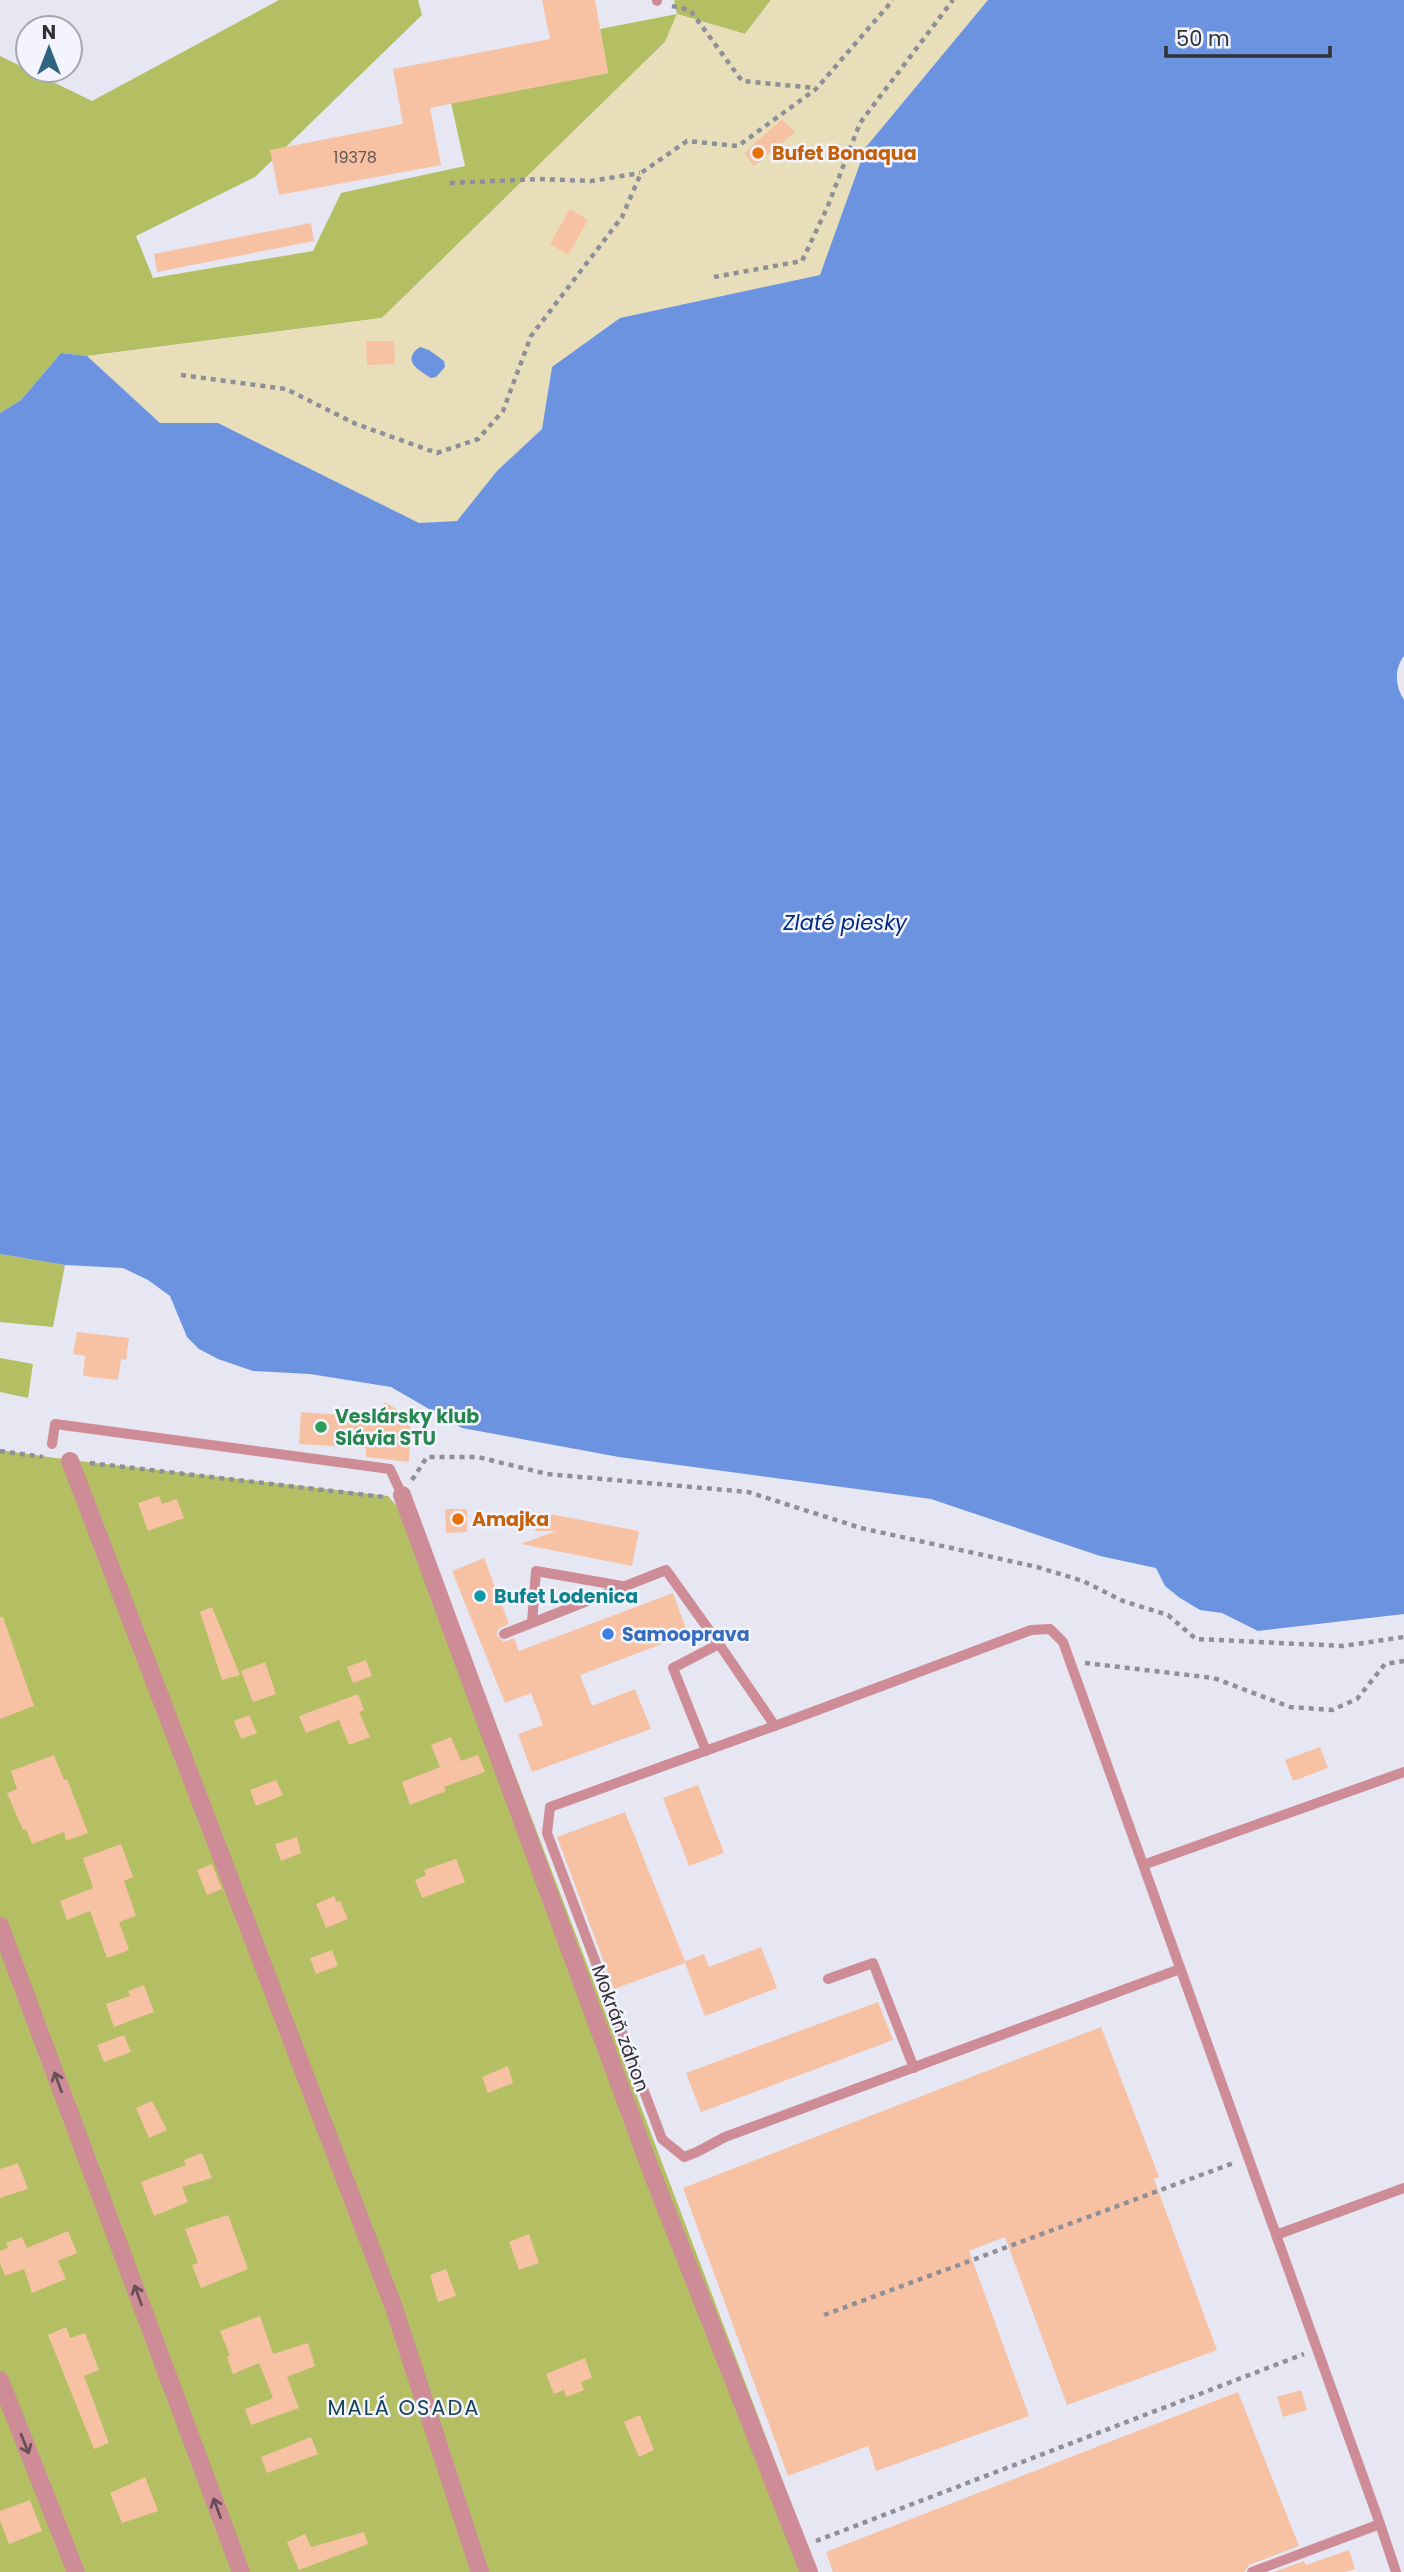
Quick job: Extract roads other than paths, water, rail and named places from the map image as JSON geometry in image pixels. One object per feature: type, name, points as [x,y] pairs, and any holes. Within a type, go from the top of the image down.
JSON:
[{"type":"street","points":[[70,1461],[393,2305],[480,2572]]},
{"type":"street","name":"Mokráň záhon","points":[[402,1495],[650,2168],[809,2572]]},
{"type":"street","points":[[0,1926],[241,2572]]},
{"type":"street","points":[[0,2380],[76,2572]]},
{"type":"lane","points":[[52,1444],[55,1424],[390,1469],[402,1495]]},
{"type":"lane","points":[[504,1634],[666,1570],[775,1726]]},
{"type":"lane","points":[[532,1623],[537,1571],[625,1586]]},
{"type":"lane","points":[[1180,1969],[725,2137],[684,2157],[662,2139],[547,1833],[551,1807],[1031,1630],[1050,1629],[1063,1642],[1380,2524],[1395,2572]]},
{"type":"lane","points":[[706,1751],[673,1668],[719,1644]]},
{"type":"lane","points":[[1143,1865],[1404,1773]]},
{"type":"lane","points":[[828,1979],[873,1963],[914,2068]]},
{"type":"lane","points":[[1276,2235],[1404,2188]]},
{"type":"lane","points":[[1252,2572],[1380,2524]]},
{"type":"water","name":"Zlaté piesky","points":[[988,0],[1404,0],[1404,656],[1397,678],[1404,700],[1404,1614],[1258,1631],[1222,1613],[1200,1610],[1180,1598],[1165,1586],[1156,1568],[1100,1556],[931,1499],[619,1457],[462,1428],[391,1387],[310,1374],[253,1371],[218,1359],[199,1349],[187,1337],[170,1296],[148,1280],[123,1268],[65,1265],[0,1254],[0,413],[21,400],[61,353],[87,356],[160,423],[218,423],[419,523],[457,521],[497,471],[542,429],[552,367],[620,318],[820,275],[866,147]]},
{"type":"water","points":[[420,347],[444,361],[445,367],[436,377],[431,378],[414,364],[412,356]]},
{"type":"place","name":"Bufet Bonaqua","points":[[758,153]]},
{"type":"place","name":"Veslársky klub Slávia STU","points":[[321,1427]]},
{"type":"place","name":"Amajka","points":[[458,1519]]},
{"type":"place","name":"Bufet Lodenica","points":[[480,1596]]},
{"type":"place","name":"Samooprava","points":[[608,1634]]},
{"type":"district","name":"MALÁ OSADA","points":[[404,2408]]}]
